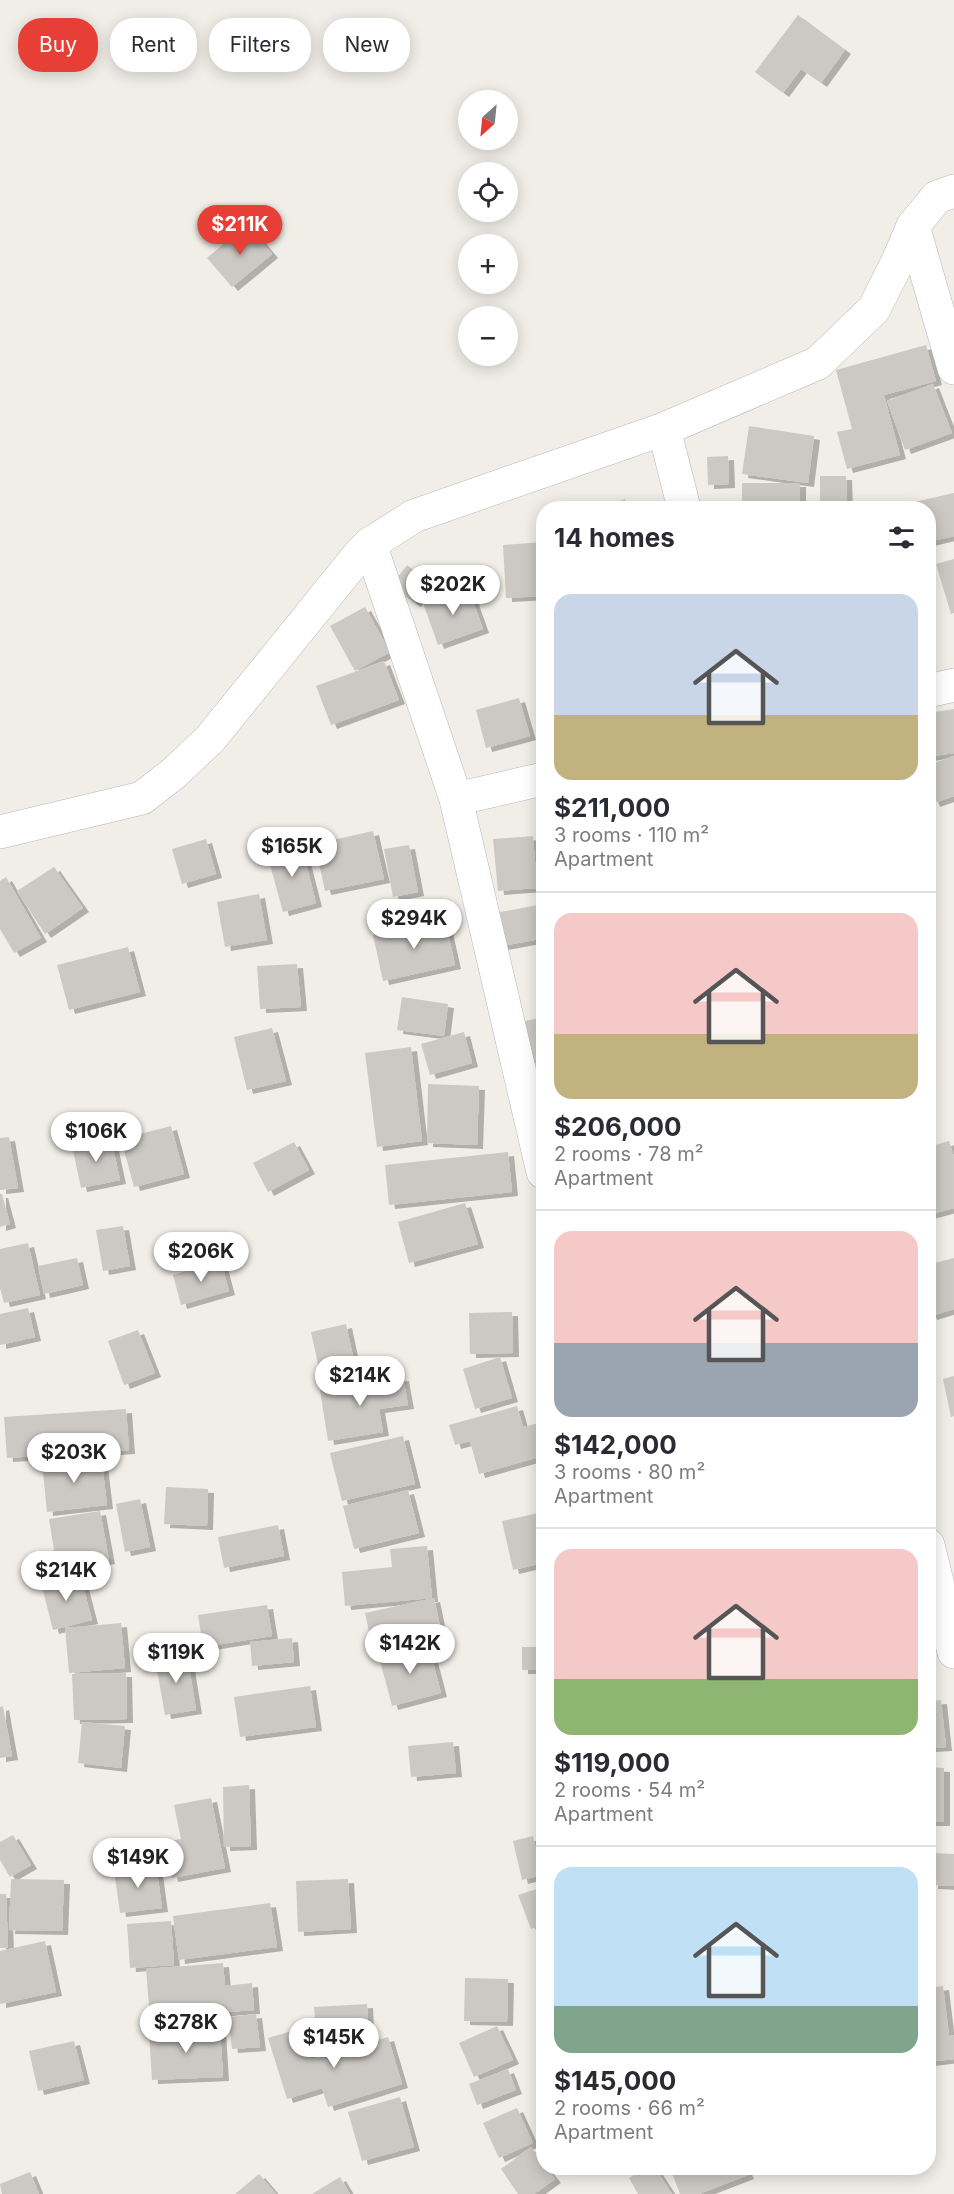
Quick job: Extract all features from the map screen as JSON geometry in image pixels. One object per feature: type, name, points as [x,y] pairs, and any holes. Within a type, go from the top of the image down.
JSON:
[{"type":"street","points":[[0,832],[142,798],[174,773],[210,739],[358,555],[370,544],[414,516],[664,429],[818,363],[873,309],[913,226],[937,197],[954,191]]},
{"type":"street","points":[[913,226],[954,368]]},
{"type":"street","points":[[664,429],[682,501]]},
{"type":"street","points":[[370,544],[456,799],[536,1142]]},
{"type":"street","points":[[936,689],[954,685]]},
{"type":"street","points":[[456,799],[536,781]]},
{"type":"street","points":[[936,1578],[954,1652]]},
{"type":"building","points":[[798,15],[845,50],[821,83],[801,69],[783,93],[755,72]]},
{"type":"building","points":[[247,224],[272,254],[232,287],[207,258]]},
{"type":"building","points":[[926,345],[936,381],[884,395],[900,455],[847,469],[837,432],[852,429],[836,370]]},
{"type":"building","points":[[933,384],[952,433],[905,450],[887,401]]},
{"type":"building","points":[[749,426],[814,436],[808,483],[742,474]]},
{"type":"building","points":[[728,456],[729,484],[708,485],[707,457]]},
{"type":"building","points":[[820,476],[846,476],[847,501],[820,501]]},
{"type":"building","points":[[742,483],[800,483],[800,501],[742,501]]},
{"type":"building","points":[[954,493],[954,536],[936,540],[936,501],[919,501]]},
{"type":"building","points":[[536,543],[536,596],[506,598],[503,545]]},
{"type":"building","points":[[954,559],[954,613],[951,614],[936,564]]},
{"type":"building","points":[[407,565],[430,582],[415,603],[391,586]]},
{"type":"building","points":[[468,587],[483,629],[438,645],[423,603]]},
{"type":"building","points":[[365,607],[390,652],[355,671],[330,626]]},
{"type":"building","points":[[384,661],[399,700],[331,725],[316,686]]},
{"type":"building","points":[[519,698],[530,736],[486,748],[476,710]]},
{"type":"building","points":[[954,709],[954,753],[936,756],[936,712]]},
{"type":"building","points":[[954,756],[954,796],[936,802],[936,762]]},
{"type":"building","points":[[373,831],[384,879],[325,891],[315,844]]},
{"type":"building","points":[[533,836],[536,888],[498,891],[493,839]]},
{"type":"building","points":[[206,839],[216,874],[182,884],[172,849]]},
{"type":"building","points":[[301,844],[316,903],[283,912],[267,854]]},
{"type":"building","points":[[409,845],[418,892],[393,897],[384,849]]},
{"type":"building","points":[[54,867],[83,908],[45,934],[17,891]]},
{"type":"building","points":[[6,877],[41,938],[14,953],[0,929],[0,881]]},
{"type":"building","points":[[259,894],[267,940],[225,947],[217,902]]},
{"type":"building","points":[[536,905],[536,940],[502,946],[495,913]]},
{"type":"building","points":[[445,920],[455,965],[383,981],[373,935]]},
{"type":"building","points":[[128,947],[140,992],[69,1010],[57,965]]},
{"type":"building","points":[[297,964],[301,1007],[260,1009],[257,966]]},
{"type":"building","points":[[402,997],[448,1004],[444,1036],[397,1030]]},
{"type":"building","points":[[536,1019],[536,1061],[530,1062],[521,1022]]},
{"type":"building","points":[[272,1028],[286,1081],[247,1090],[234,1037]]},
{"type":"building","points":[[464,1032],[472,1063],[430,1075],[421,1044]]},
{"type":"building","points":[[411,1047],[422,1141],[377,1147],[365,1053]]},
{"type":"building","points":[[428,1084],[479,1086],[477,1145],[427,1143]]},
{"type":"building","points":[[171,1126],[184,1174],[134,1187],[121,1139]]},
{"type":"building","points":[[9,1137],[18,1188],[0,1190],[0,1138]]},
{"type":"building","points":[[111,1138],[120,1180],[81,1188],[72,1146]]},
{"type":"building","points":[[949,1141],[954,1157],[954,1208],[936,1213],[936,1145]]},
{"type":"building","points":[[294,1142],[309,1170],[268,1192],[253,1163]]},
{"type":"building","points":[[508,1152],[512,1192],[389,1205],[385,1165]]},
{"type":"building","points":[[0,1194],[2,1194],[10,1224],[0,1227]]},
{"type":"building","points":[[465,1203],[478,1244],[409,1263],[398,1222]]},
{"type":"building","points":[[123,1226],[130,1266],[103,1271],[96,1230]]},
{"type":"building","points":[[28,1243],[40,1295],[4,1303],[0,1288],[0,1249]]},
{"type":"building","points":[[77,1258],[83,1285],[44,1294],[38,1266]]},
{"type":"building","points":[[954,1258],[954,1309],[936,1314],[936,1263]]},
{"type":"building","points":[[221,1261],[229,1291],[181,1305],[173,1275]]},
{"type":"building","points":[[28,1308],[35,1337],[0,1345],[0,1314]]},
{"type":"building","points":[[512,1312],[513,1353],[470,1354],[469,1313]]},
{"type":"building","points":[[346,1324],[358,1380],[323,1387],[311,1332]]},
{"type":"building","points":[[138,1330],[155,1373],[124,1385],[108,1341]]},
{"type":"building","points":[[500,1357],[512,1398],[475,1409],[463,1369]]},
{"type":"building","points":[[954,1376],[954,1416],[951,1417],[943,1379]]},
{"type":"building","points":[[403,1377],[408,1405],[379,1409],[383,1432],[328,1441],[320,1390]]},
{"type":"building","points":[[517,1406],[523,1427],[536,1424],[536,1458],[479,1474],[470,1441],[455,1445],[449,1425]]},
{"type":"building","points":[[126,1409],[129,1450],[7,1458],[4,1417]]},
{"type":"building","points":[[403,1436],[415,1484],[342,1501],[330,1453]]},
{"type":"building","points":[[101,1455],[107,1505],[47,1512],[42,1462]]},
{"type":"building","points":[[166,1487],[208,1489],[207,1526],[164,1524]]},
{"type":"building","points":[[408,1490],[419,1533],[354,1549],[343,1506]]},
{"type":"building","points":[[140,1499],[150,1547],[125,1552],[116,1504]]},
{"type":"building","points":[[100,1511],[109,1560],[57,1569],[49,1519]]},
{"type":"building","points":[[536,1514],[536,1565],[513,1570],[502,1521]]},
{"type":"building","points":[[278,1525],[284,1556],[224,1568],[218,1537]]},
{"type":"building","points":[[427,1546],[432,1598],[345,1606],[342,1572],[392,1567],[390,1549]]},
{"type":"building","points":[[80,1574],[92,1620],[53,1630],[41,1583]]},
{"type":"building","points":[[434,1598],[442,1636],[373,1650],[365,1613]]},
{"type":"building","points":[[267,1605],[272,1636],[203,1647],[198,1615]]},
{"type":"building","points":[[121,1623],[125,1668],[69,1673],[65,1628]]},
{"type":"building","points":[[292,1638],[294,1662],[252,1666],[250,1642]]},
{"type":"building","points":[[428,1643],[441,1693],[392,1706],[379,1657]]},
{"type":"building","points":[[522,1647],[536,1647],[536,1670],[522,1670]]},
{"type":"building","points":[[187,1654],[196,1710],[165,1715],[155,1659]]},
{"type":"building","points":[[126,1673],[127,1719],[74,1720],[72,1674]]},
{"type":"building","points":[[310,1686],[316,1727],[240,1737],[234,1697]]},
{"type":"building","points":[[936,1700],[941,1700],[946,1747],[936,1748]]},
{"type":"building","points":[[3,1706],[12,1756],[0,1758],[0,1707]]},
{"type":"building","points":[[82,1722],[125,1726],[121,1768],[78,1763]]},
{"type":"building","points":[[453,1742],[456,1773],[411,1777],[408,1746]]},
{"type":"building","points":[[936,1768],[944,1768],[944,1822],[936,1822]]},
{"type":"building","points":[[249,1785],[251,1846],[224,1847],[223,1787]]},
{"type":"building","points":[[211,1798],[225,1868],[172,1878],[165,1842],[181,1839],[174,1805]]},
{"type":"building","points":[[13,1835],[31,1865],[10,1877],[0,1860],[0,1842]]},
{"type":"building","points":[[533,1836],[536,1849],[536,1876],[522,1880],[513,1841]]},
{"type":"building","points":[[936,1853],[954,1854],[954,1886],[936,1885]]},
{"type":"building","points":[[156,1864],[162,1908],[120,1913],[114,1870]]},
{"type":"building","points":[[11,1879],[64,1880],[62,1931],[9,1930]]},
{"type":"building","points":[[348,1879],[351,1929],[298,1932],[296,1881]]},
{"type":"building","points":[[536,1889],[536,1927],[531,1929],[518,1895]]},
{"type":"building","points":[[0,1894],[6,1894],[8,1948],[0,1948]]},
{"type":"building","points":[[270,1903],[277,1947],[179,1960],[173,1916]]},
{"type":"building","points":[[171,1921],[174,1965],[130,1968],[127,1924]]},
{"type":"building","points":[[45,1941],[56,1992],[0,2004],[0,1951]]},
{"type":"building","points":[[223,1963],[225,1986],[252,1983],[254,2010],[150,2018],[146,1969]]},
{"type":"building","points":[[465,1978],[508,1979],[507,2022],[464,2021]]},
{"type":"building","points":[[943,1986],[949,2035],[954,2035],[954,2059],[936,2061],[936,1987]]},
{"type":"building","points":[[367,2004],[369,2040],[317,2043],[314,2007]]},
{"type":"building","points":[[256,2014],[260,2047],[232,2049],[228,2017]]},
{"type":"building","points":[[497,2026],[513,2060],[474,2077],[459,2043]]},
{"type":"building","points":[[302,2028],[311,2059],[388,2037],[402,2084],[328,2107],[322,2088],[287,2099],[268,2038]]},
{"type":"building","points":[[220,2029],[223,2077],[152,2080],[149,2032]]},
{"type":"building","points":[[74,2041],[84,2080],[38,2091],[29,2051]]},
{"type":"building","points":[[508,2069],[516,2090],[477,2105],[469,2084]]},
{"type":"building","points":[[400,2097],[414,2147],[362,2161],[348,2112]]},
{"type":"building","points":[[517,2108],[533,2143],[499,2158],[483,2123]]},
{"type":"building","points":[[531,2147],[536,2154],[536,2175],[552,2175],[555,2179],[534,2194],[518,2194],[501,2169]]},
{"type":"building","points":[[30,2172],[39,2194],[2,2194],[0,2184]]},
{"type":"building","points":[[259,2174],[276,2194],[235,2194]]},
{"type":"building","points":[[634,2175],[660,2175],[672,2194],[638,2194],[629,2178]]},
{"type":"building","points":[[673,2175],[748,2175],[699,2194],[680,2194]]},
{"type":"building","points":[[340,2177],[350,2194],[312,2194]]}]
